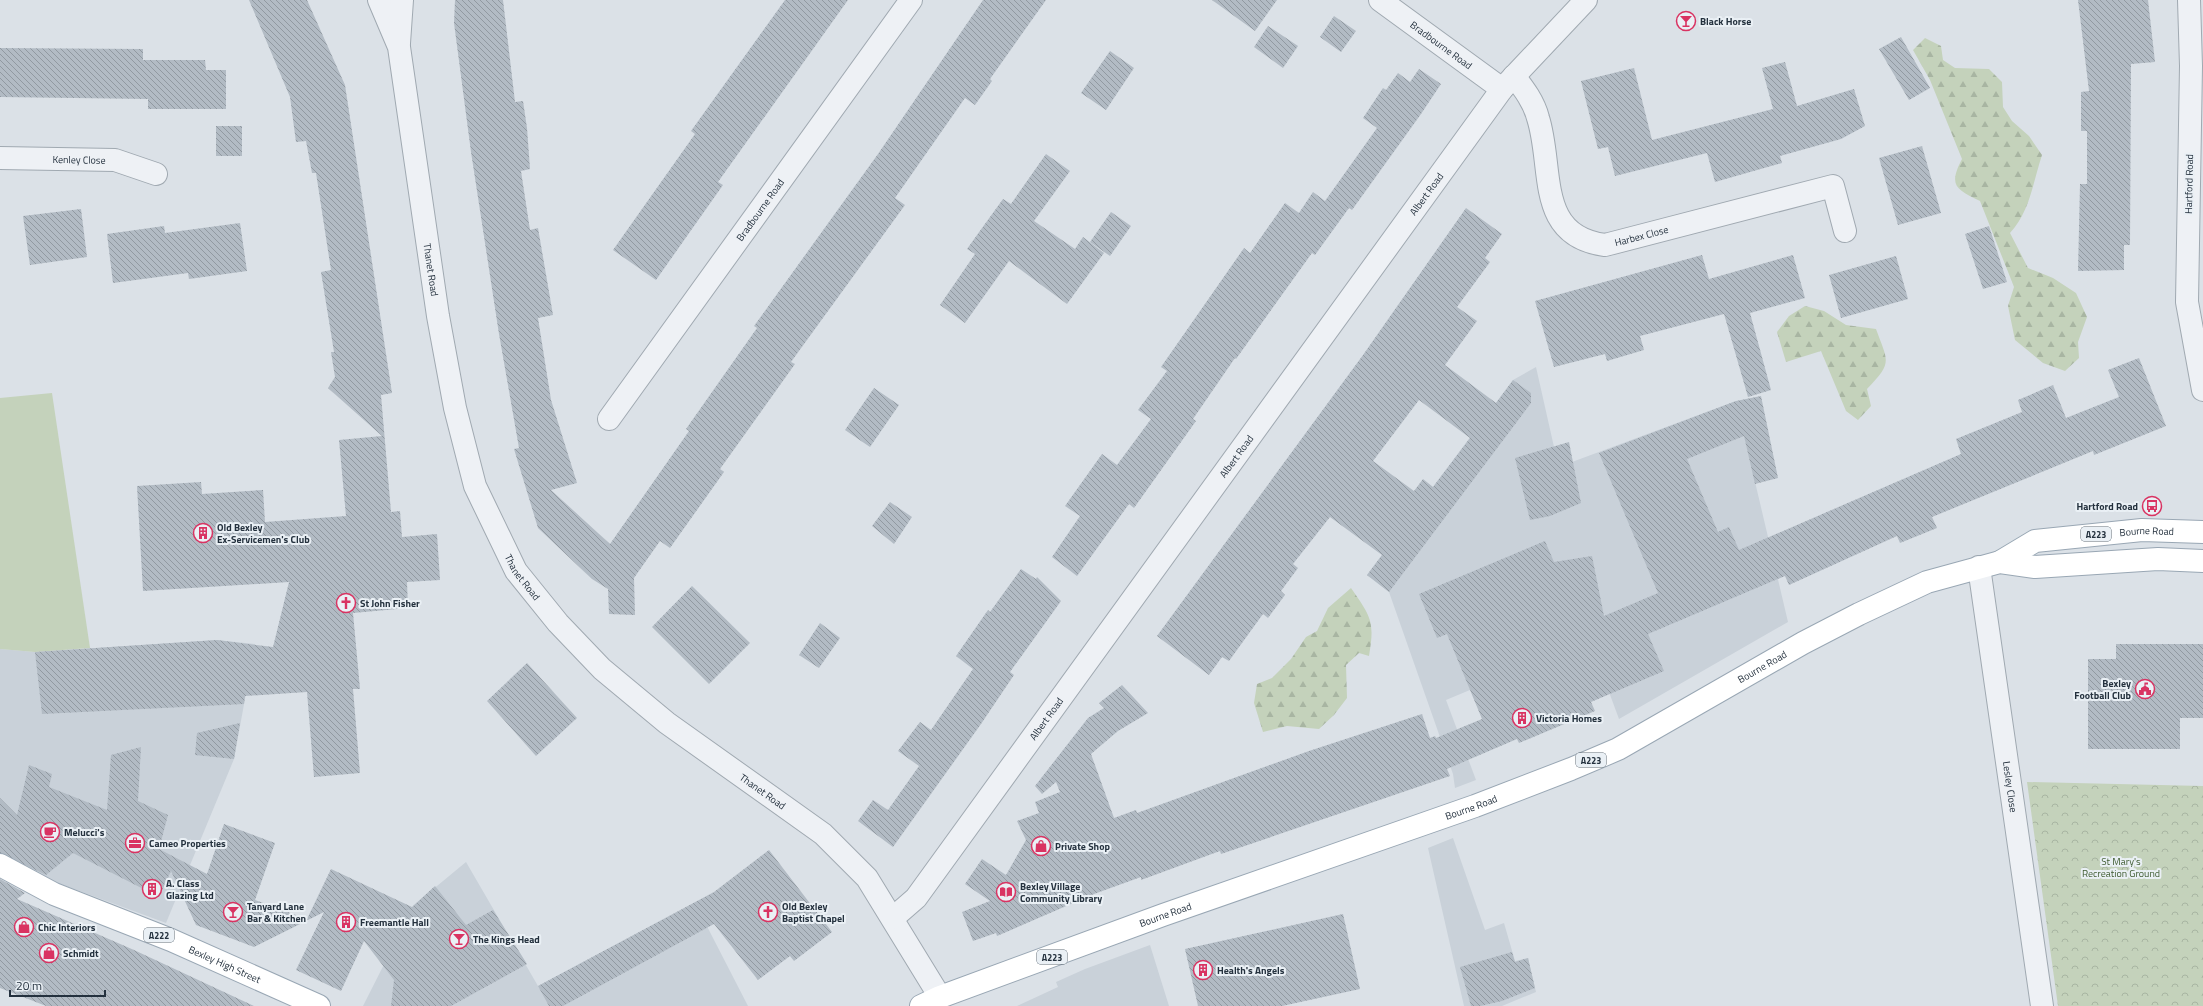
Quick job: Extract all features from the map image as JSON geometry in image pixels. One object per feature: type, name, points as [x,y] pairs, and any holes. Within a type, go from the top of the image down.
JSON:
[{"type":"main road","name":"Bourne Road","points":[[931,1001],[1163,915],[1474,806],[1571,769],[1618,749],[1859,614],[1927,582],[2000,562],[2035,541],[2142,530],[2203,532]]},
{"type":"main road","name":"Bourne Road","points":[[2000,562],[2035,566],[2158,558],[2203,561]]},
{"type":"main road","name":"Bexley High Street","points":[[0,865],[54,894],[164,937],[319,1006]]},
{"type":"street","name":"Thanet Road","points":[[379,0],[399,47],[438,316],[455,408],[475,486],[516,572],[558,623],[602,669],[668,723],[823,834],[867,878],[892,918],[931,1001]]},
{"type":"street","points":[[399,47],[402,0]]},
{"type":"street","name":"Bradbourne Road","points":[[609,419],[911,0]]},
{"type":"street","name":"Bradbourne Road","points":[[1380,0],[1508,83]]},
{"type":"street","name":"Albert Road","points":[[892,918],[916,898],[1508,83],[1586,0]]},
{"type":"street","name":"Hartford Road","points":[[2189,0],[2191,66],[2187,302],[2203,390]]},
{"type":"street","name":"Harbex Close","points":[[1508,83],[1530,98],[1539,118],[1553,203],[1560,223],[1573,235],[1590,243],[1605,245],[1833,186],[1845,231]]},
{"type":"street","name":"Kenley Close","points":[[0,158],[115,160],[156,174]]},
{"type":"street","name":"Lesley Close","points":[[1979,567],[2042,1006]]},
{"type":"shaded area","points":[[1536,367],[1554,447],[1572,462],[1736,401],[1788,622],[1619,719],[1609,692],[1575,646],[1446,700],[1476,780],[1455,788],[1453,774],[1389,592],[1367,575],[1513,380]]},
{"type":"shaded area","points":[[217,640],[255,644],[234,759],[166,923],[20,869],[6,851],[0,848],[0,649],[35,652]]},
{"type":"shaded area","points":[[1453,838],[1485,930],[1504,923],[1515,961],[1528,958],[1536,992],[1502,1006],[1464,1006],[1428,848]]},
{"type":"shaded area","points":[[466,862],[538,986],[695,903],[748,1006],[363,1006],[414,905]]},
{"type":"shaded area","points":[[1150,945],[1169,1006],[1017,1006],[1058,987],[1056,982],[1085,969]]},
{"type":"green space","points":[[1925,38],[1941,46],[1943,60],[1955,68],[1989,69],[2002,82],[2003,107],[2012,121],[2029,136],[2042,155],[2027,206],[2017,225],[2010,233],[2028,268],[2053,278],[2076,293],[2087,317],[2078,342],[2079,358],[2065,371],[2043,363],[2015,340],[2008,306],[2014,287],[1980,201],[1960,190],[1957,186],[1955,181],[1956,175],[1962,159],[1930,80],[1913,50]]},
{"type":"green space","points":[[1805,306],[1824,311],[1846,325],[1876,329],[1886,361],[1881,373],[1867,389],[1871,406],[1858,420],[1846,411],[1821,351],[1786,362],[1777,332],[1789,316]]},
{"type":"green space","points":[[52,393],[90,648],[35,652],[0,649],[0,398]]},
{"type":"green space","points":[[1351,588],[1367,613],[1370,620],[1372,635],[1369,656],[1359,653],[1346,665],[1347,698],[1334,715],[1319,729],[1287,726],[1263,732],[1254,703],[1257,684],[1272,678],[1291,659],[1306,637],[1317,631],[1328,608]]},
{"type":"green space","name":"St Mary's Recreation Ground","points":[[2027,782],[2203,786],[2203,1006],[2058,1006]]},
{"type":"building","points":[[249,0],[307,0],[345,85],[392,393],[381,395],[391,512],[400,511],[402,537],[437,534],[440,580],[407,582],[408,608],[353,613],[360,689],[353,689],[360,773],[314,777],[307,692],[245,696],[244,704],[42,714],[35,652],[217,640],[273,647],[289,582],[143,591],[137,486],[201,482],[202,494],[263,490],[265,522],[346,516],[339,440],[382,436],[328,388],[335,377],[331,352],[334,352],[321,272],[331,270],[316,173],[312,173],[306,141],[296,142],[290,97]]},
{"type":"building","points":[[455,0],[503,0],[515,102],[523,101],[527,128],[530,169],[521,171],[530,230],[538,228],[553,315],[538,318],[551,400],[577,483],[551,490],[610,544],[689,431],[686,429],[757,328],[754,326],[878,154],[983,0],[1046,0],[990,79],[992,81],[975,105],[965,98],[895,198],[905,205],[791,362],[795,364],[720,469],[724,472],[670,548],[660,541],[634,578],[635,615],[609,614],[608,589],[592,579],[538,528],[514,449],[519,448],[499,334],[471,152],[454,23]]},
{"type":"building","points":[[785,0],[848,0],[718,182],[723,185],[656,280],[613,250],[695,134],[691,131]]},
{"type":"building","points":[[1212,0],[1277,0],[1255,31]]},
{"type":"building","points":[[2078,0],[2148,0],[2155,62],[2131,64],[2130,245],[2124,245],[2124,270],[2078,271],[2080,184],[2087,184],[2087,131],[2081,131],[2081,92],[2089,91]]},
{"type":"building","points":[[1334,16],[1356,31],[1341,52],[1320,37]]},
{"type":"building","points":[[1268,26],[1298,46],[1283,68],[1254,47]]},
{"type":"building","points":[[1901,37],[1930,88],[1909,100],[1879,49]]},
{"type":"building","points":[[0,48],[143,49],[143,60],[205,60],[206,70],[226,70],[226,109],[148,109],[148,99],[0,97]]},
{"type":"building","points":[[1110,51],[1134,68],[1106,110],[1081,93]]},
{"type":"building","points":[[1785,62],[1797,106],[1854,89],[1865,126],[1841,139],[1780,156],[1782,163],[1715,182],[1707,153],[1615,176],[1608,147],[1598,149],[1581,81],[1634,68],[1652,140],[1773,109],[1762,68]]},
{"type":"building","points":[[1419,69],[1441,84],[1421,114],[1352,210],[1349,208],[1315,255],[1312,253],[1236,359],[1235,358],[1193,419],[1196,421],[1134,508],[1129,504],[1077,576],[1052,557],[1080,516],[1065,506],[1102,454],[1117,465],[1151,419],[1138,410],[1167,371],[1161,367],[1244,248],[1250,253],[1285,203],[1299,213],[1313,192],[1325,201],[1377,128],[1363,118],[1383,88],[1386,90],[1398,73],[1410,82]]},
{"type":"building","points":[[216,126],[242,126],[242,156],[216,156]]},
{"type":"building","points":[[1922,146],[1941,213],[1898,225],[1879,158]]},
{"type":"building","points":[[1046,154],[1070,171],[1034,221],[1075,249],[1083,237],[1104,253],[1067,304],[1009,261],[965,323],[940,305],[975,254],[967,249],[1003,199],[1011,204]]},
{"type":"building","points":[[1466,208],[1502,234],[1485,258],[1490,262],[1457,307],[1477,321],[1445,365],[1496,403],[1513,380],[1531,393],[1531,403],[1389,592],[1367,575],[1382,555],[1330,517],[1293,564],[1298,568],[1281,591],[1285,595],[1268,618],[1263,614],[1229,661],[1222,657],[1209,675],[1157,636],[1363,355]],"holes":[[[1419,400],[1470,438],[1433,487],[1423,479],[1414,491],[1373,461]]]},
{"type":"building","points":[[81,209],[87,257],[30,265],[23,216]]},
{"type":"building","points":[[1111,212],[1131,226],[1110,256],[1090,242]]},
{"type":"building","points":[[240,223],[247,271],[189,279],[188,273],[113,283],[107,234],[164,226],[165,233]]},
{"type":"building","points":[[1989,226],[2007,282],[1983,289],[1965,234]]},
{"type":"building","points":[[1702,255],[1709,279],[1793,255],[1805,298],[1750,313],[1771,390],[1748,397],[1724,314],[1640,336],[1644,350],[1607,361],[1605,354],[1554,367],[1535,301]]},
{"type":"building","points":[[1896,256],[1908,299],[1841,318],[1829,275]]},
{"type":"building","points":[[2139,358],[2166,426],[2094,455],[2093,451],[1932,517],[1937,528],[1900,543],[1897,536],[1789,585],[1785,576],[1648,634],[1664,671],[1591,702],[1595,711],[1519,743],[1517,739],[1447,769],[1450,776],[1221,854],[1220,851],[1141,880],[1141,877],[1094,894],[997,936],[996,933],[973,941],[962,912],[990,901],[965,884],[982,859],[1006,875],[1026,840],[1017,821],[1039,813],[1035,802],[1060,792],[1056,782],[1042,794],[1035,786],[1088,718],[1104,708],[1099,703],[1122,685],[1148,713],[1118,731],[1091,754],[1114,818],[1136,810],[1137,813],[1309,751],[1422,714],[1430,738],[1435,736],[1436,738],[1482,719],[1447,634],[1437,638],[1419,594],[1545,541],[1554,562],[1592,556],[1604,616],[1658,593],[1599,453],[1736,401],[1761,396],[1778,478],[1755,484],[1744,436],[1687,459],[1718,532],[1729,527],[1739,550],[1961,454],[1956,439],[2022,412],[2018,400],[2053,385],[2066,418],[2119,397],[2108,370]]},
{"type":"building","points":[[874,388],[899,405],[870,447],[845,430]]},
{"type":"building","points":[[1569,442],[1581,503],[1550,516],[1530,520],[1515,458]]},
{"type":"building","points":[[890,502],[912,517],[894,544],[872,526]]},
{"type":"building","points":[[1021,569],[1036,579],[1037,577],[1061,601],[1010,672],[1014,675],[981,724],[893,847],[858,821],[873,800],[888,810],[919,766],[898,751],[920,722],[931,730],[973,669],[956,656],[988,610],[990,612]]},
{"type":"building","points":[[692,586],[750,643],[709,684],[652,627]]},
{"type":"building","points":[[820,623],[840,638],[819,668],[799,655]]},
{"type":"building","name":"Bexley Football Club","points":[[2116,644],[2203,644],[2203,718],[2180,718],[2180,749],[2088,749],[2088,659],[2116,659]]},
{"type":"building","points":[[527,663],[577,718],[536,756],[487,701]]},
{"type":"building","points":[[240,723],[234,759],[195,755],[197,733]]},
{"type":"building","points":[[141,747],[138,801],[168,815],[159,849],[207,874],[224,824],[275,843],[255,900],[307,919],[331,869],[412,907],[435,886],[466,925],[493,910],[527,964],[451,1006],[391,1006],[394,980],[364,941],[341,991],[296,970],[324,912],[254,947],[196,925],[171,871],[159,897],[73,853],[46,875],[0,853],[0,798],[17,815],[29,765],[52,774],[49,787],[107,810],[111,755]]},
{"type":"building","points":[[769,850],[832,932],[794,961],[790,956],[758,980],[714,924],[563,1006],[549,1006],[538,986],[714,892]]},
{"type":"building","points":[[0,879],[25,893],[17,899],[134,950],[254,1006],[46,1006],[0,988]]},
{"type":"building","points":[[1343,914],[1360,989],[1282,1006],[1198,1006],[1185,949]]},
{"type":"building","points":[[1512,952],[1515,962],[1528,958],[1535,988],[1502,1001],[1480,1006],[1471,1006],[1460,967]]},
{"type":"place","name":"Black Horse","points":[[1686,21]]},
{"type":"place","name":"Hartford Road","points":[[2152,506]]},
{"type":"place","name":"Old Bexley Ex-Servicemen's Club","points":[[203,533]]},
{"type":"place","name":"St John Fisher","points":[[346,603]]},
{"type":"place","name":"Bexley Football Club","points":[[2145,689]]},
{"type":"place","name":"Victoria Homes","points":[[1522,718]]},
{"type":"place","name":"Melucci's","points":[[50,832]]},
{"type":"place","name":"Cameo Properties","points":[[135,843]]},
{"type":"place","name":"Private Shop","points":[[1041,846]]},
{"type":"place","name":"A. Class Glazing Ltd","points":[[152,889]]},
{"type":"place","name":"Bexley Village Community Library","points":[[1006,892]]},
{"type":"place","name":"Tanyard Lane Bar & Kitchen","points":[[233,912]]},
{"type":"place","name":"Old Bexley Baptist Chapel","points":[[768,912]]},
{"type":"place","name":"Freemantle Hall","points":[[346,922]]},
{"type":"place","name":"Chic Interiors","points":[[24,927]]},
{"type":"place","name":"The Kings Head","points":[[459,939]]},
{"type":"place","name":"Schmidt","points":[[49,953]]},
{"type":"place","name":"Health's Angels","points":[[1203,970]]}]
